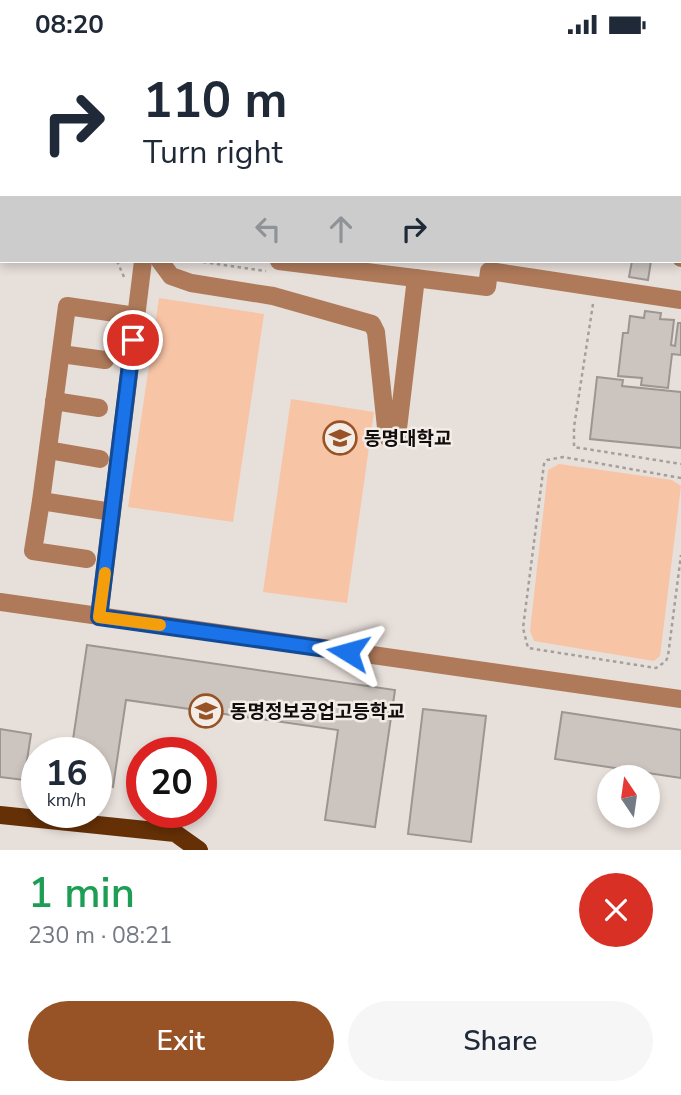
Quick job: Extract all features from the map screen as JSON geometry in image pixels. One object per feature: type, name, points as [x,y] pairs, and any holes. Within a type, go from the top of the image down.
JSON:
[{"type":"main road","points":[[0,814],[175,833],[199,850]]},
{"type":"lane","points":[[99,617],[143,263]]},
{"type":"lane","points":[[161,263],[171,276],[191,283],[273,296],[372,324],[376,332],[387,437],[397,437],[416,278]]},
{"type":"lane","points":[[295,263],[487,287],[489,271],[681,300]]},
{"type":"lane","points":[[87,559],[33,551],[67,306],[136,316]]},
{"type":"lane","points":[[61,354],[105,360]]},
{"type":"lane","points":[[54,401],[99,408]]},
{"type":"lane","points":[[48,450],[100,459]]},
{"type":"lane","points":[[41,501],[112,512]]},
{"type":"lane","points":[[0,602],[681,699]]},
{"type":"path","points":[[596,287],[574,427],[574,447],[681,464]]},
{"type":"path","points":[[681,478],[563,457],[547,460],[544,464],[523,628],[528,648],[656,668],[662,666],[668,656],[681,555]]},
{"type":"shaded area","points":[[159,298],[264,314],[233,522],[128,507]]},
{"type":"shaded area","points":[[291,399],[374,412],[347,603],[263,592]]},
{"type":"shaded area","points":[[559,464],[672,480],[681,486],[660,656],[654,661],[534,641],[530,631],[548,470]]},
{"type":"building","points":[[632,263],[651,263],[648,280],[629,277]]},
{"type":"building","points":[[645,311],[661,313],[660,319],[674,320],[671,345],[675,346],[678,323],[681,323],[681,355],[672,354],[668,388],[641,385],[642,378],[618,376],[623,333],[628,333],[630,316],[644,318]]},
{"type":"building","points":[[597,377],[623,380],[622,386],[681,392],[681,448],[590,439]]},
{"type":"building","points":[[87,645],[395,690],[375,827],[325,820],[338,730],[126,700],[113,787],[112,737],[73,737]]},
{"type":"building","points":[[423,709],[486,716],[471,842],[408,834]]},
{"type":"building","points":[[562,712],[681,730],[681,778],[660,775],[660,765],[597,765],[555,759]]},
{"type":"building","points":[[0,729],[31,734],[31,737],[21,737],[21,780],[0,777]]},
{"type":"slow traffic","points":[[105,573],[99,617],[160,625]]},
{"type":"place","name":"동명대학교","points":[[340,438]]},
{"type":"place","name":"동명정보공업고등학교","points":[[206,711]]},
{"type":"route","points":[[133,340],[99,617],[348,652]]}]
